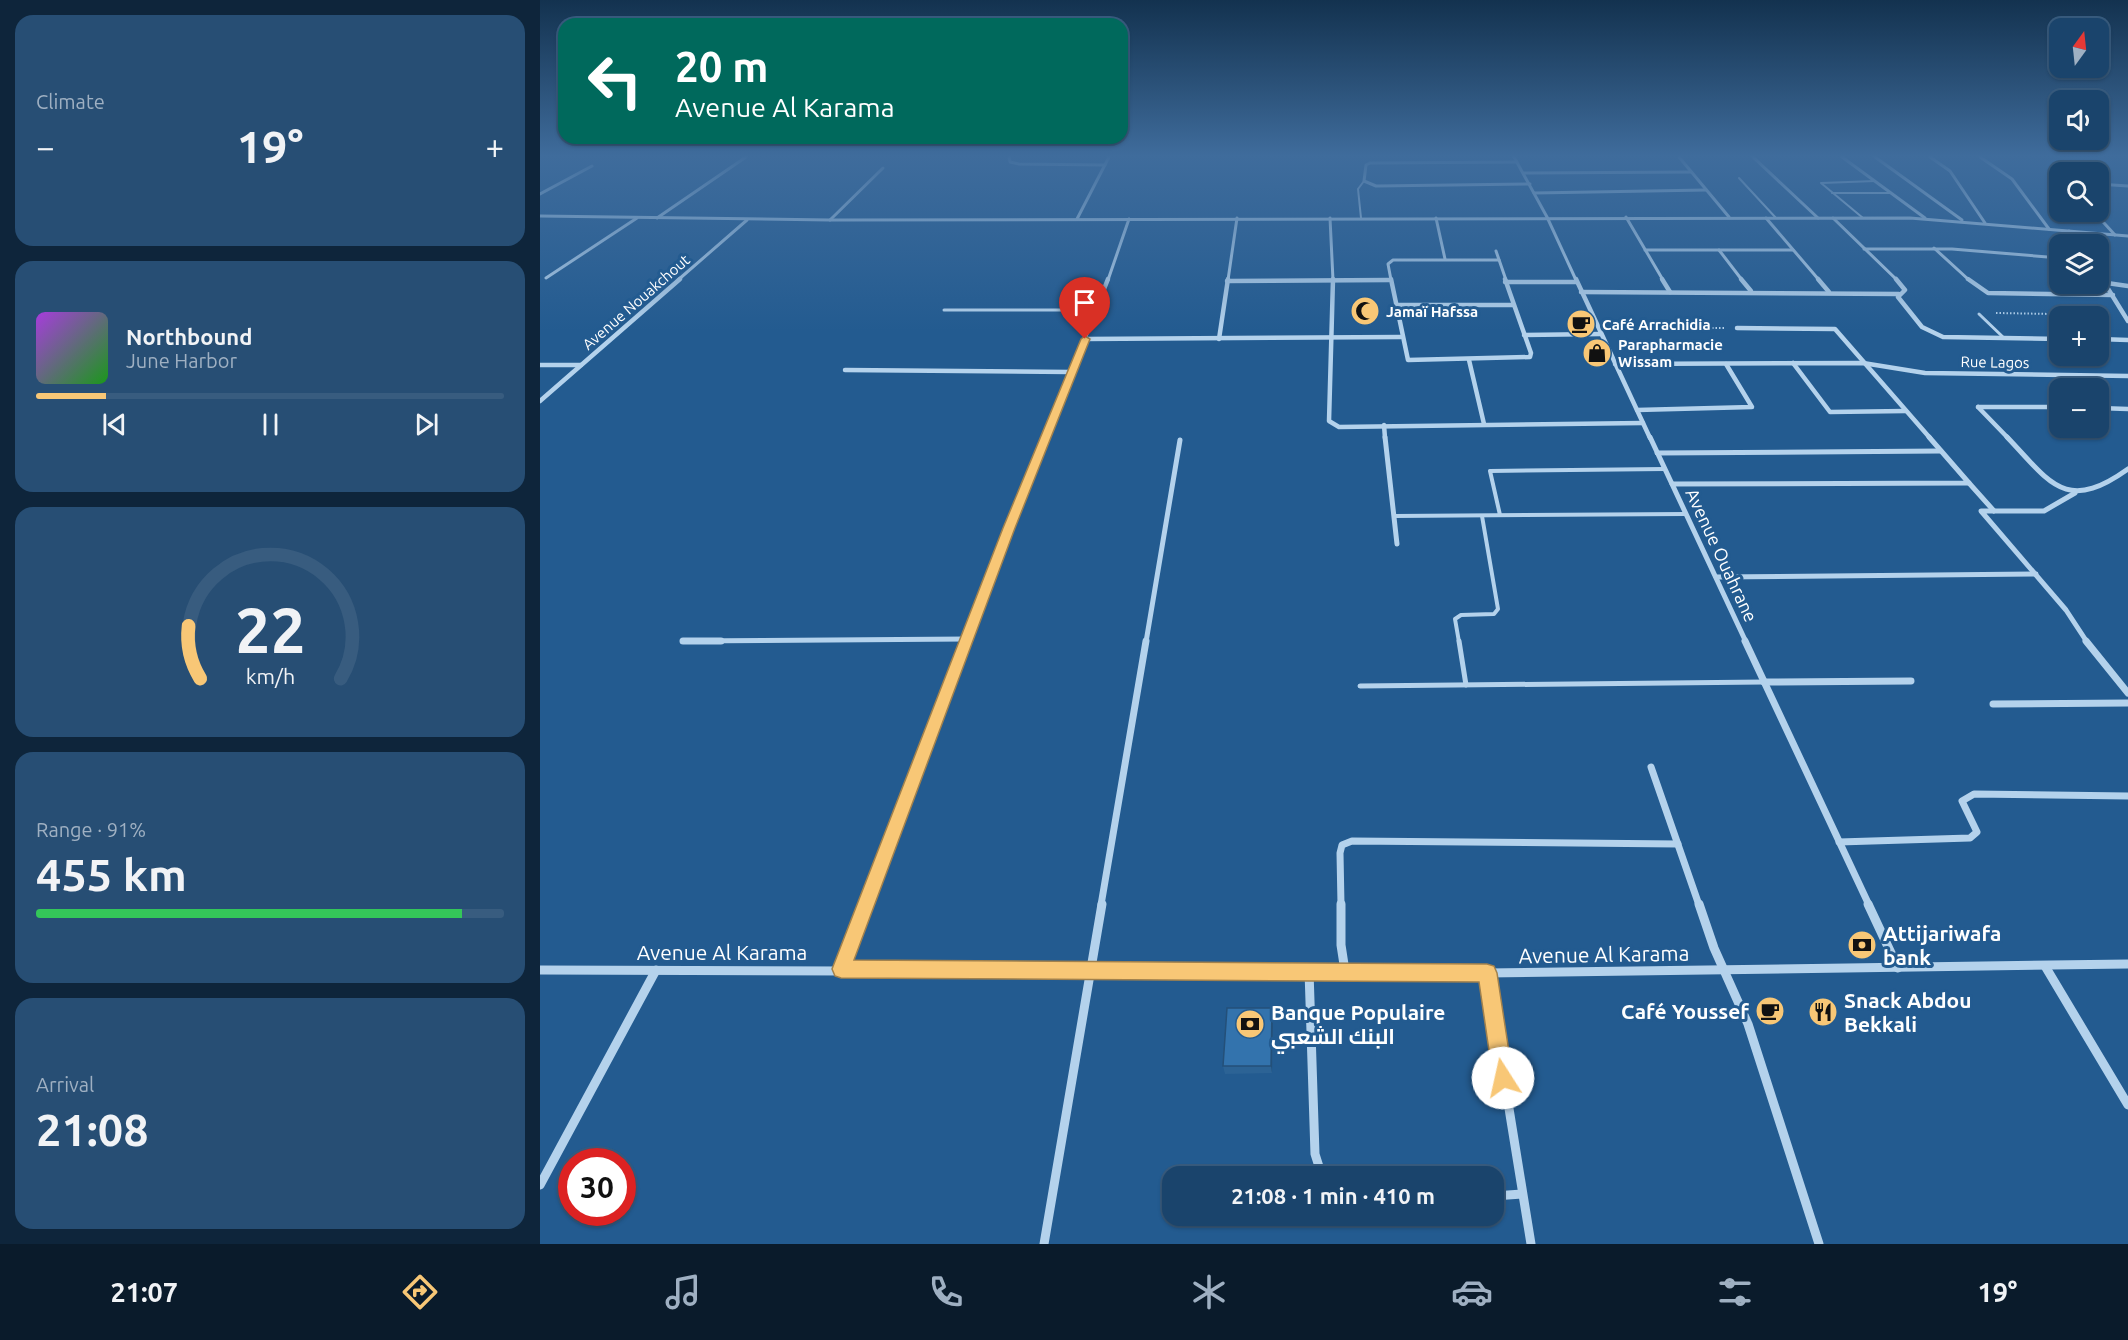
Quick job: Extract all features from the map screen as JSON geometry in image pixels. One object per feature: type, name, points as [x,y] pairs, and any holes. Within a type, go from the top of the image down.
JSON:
[{"type":"street","points":[[657,218],[661,215]]},
{"type":"street","points":[[830,220],[835,215]]},
{"type":"street","points":[[1077,219],[1079,215]]},
{"type":"street","points":[[1815,215],[1818,218]]},
{"type":"street","points":[[1921,215],[1925,218]]},
{"type":"street","points":[[1954,215],[1962,221]]},
{"type":"street","points":[[1980,215],[1985,223]]},
{"type":"street","points":[[2039,215],[2049,229]]},
{"type":"street","points":[[541,216],[748,220],[1925,218],[2128,236]]},
{"type":"street","name":"Avenue Ouahrane","points":[[1547,217],[1898,968]]},
{"type":"street","points":[[1626,217],[1670,291]]},
{"type":"street","points":[[546,278],[637,218]]},
{"type":"street","points":[[1330,218],[1333,280],[1329,421],[1339,427],[1643,423]]},
{"type":"street","points":[[1436,218],[1445,260]]},
{"type":"street","points":[[1766,218],[1829,292]]},
{"type":"street","points":[[1581,292],[1750,291],[1899,294],[1905,290],[1833,218]]},
{"type":"street","points":[[841,969],[1070,372],[1097,310],[1129,219]]},
{"type":"street","points":[[1219,339],[1237,219]]},
{"type":"street","name":"Avenue Nouakchout","points":[[540,401],[748,220]]},
{"type":"street","points":[[2103,222],[2115,235]]},
{"type":"street","points":[[1864,249],[1934,248],[2049,257]]},
{"type":"street","points":[[1934,248],[1979,289],[1988,293],[2113,295]]},
{"type":"street","points":[[1645,250],[1793,250]]},
{"type":"street","points":[[1719,250],[1750,291]]},
{"type":"street","points":[[1496,251],[1513,305],[1532,353],[1530,357],[1408,360],[1389,280],[1388,264],[1393,260],[1498,260]]},
{"type":"street","points":[[1227,281],[1389,280]]},
{"type":"street","points":[[1505,282],[1576,282]]},
{"type":"street","points":[[2109,283],[2128,286]]},
{"type":"street","points":[[2109,287],[2128,321]]},
{"type":"street","points":[[1899,294],[1898,297],[1922,327],[1936,336],[2049,339]]},
{"type":"street","points":[[1396,305],[1513,305]]},
{"type":"street","points":[[1737,328],[1832,327],[1994,512]]},
{"type":"street","points":[[1524,334],[1599,331]]},
{"type":"street","points":[[1085,339],[1401,337]]},
{"type":"street","points":[[2109,339],[2128,340]]},
{"type":"street","points":[[1469,360],[1484,424]]},
{"type":"street","points":[[1793,363],[1830,412],[1906,411]]},
{"type":"street","name":"Rue Lagos","points":[[1615,364],[1863,363],[1925,373],[2128,376]]},
{"type":"street","points":[[1637,410],[1752,407],[1726,364]]},
{"type":"street","points":[[540,365],[581,366]]},
{"type":"street","points":[[844,370],[1070,372]]},
{"type":"street","points":[[2049,407],[1978,406],[2052,484],[2075,493],[2089,492],[2128,470]]},
{"type":"street","points":[[2109,408],[2128,408]]},
{"type":"street","points":[[1384,425],[1397,544]]},
{"type":"street","points":[[1044,1244],[1180,440]]},
{"type":"street","points":[[1657,453],[1941,451]]},
{"type":"street","points":[[1672,484],[1969,483]]},
{"type":"street","points":[[2075,493],[2044,511],[1981,511],[2066,610],[2096,656],[2128,693]]},
{"type":"street","points":[[1716,577],[2036,574]]},
{"type":"street","points":[[683,641],[967,639]]},
{"type":"street","points":[[1764,682],[1911,681]]},
{"type":"street","points":[[1993,704],[2128,703]]},
{"type":"street","points":[[1651,767],[1724,970],[1748,1024],[1820,1244]]},
{"type":"street","points":[[1839,842],[1970,838],[1977,832],[1962,801],[1974,794],[2128,796]]},
{"type":"street","points":[[1345,971],[1341,945],[1340,853],[1342,845],[1352,841],[1678,844]]},
{"type":"street","name":"Avenue Al Karama","points":[[540,970],[841,969],[1487,973],[2128,964]]},
{"type":"street","points":[[2045,966],[2128,1105]]},
{"type":"street","points":[[540,1185],[656,970]]},
{"type":"street","points":[[1309,971],[1315,1154],[1319,1166]]},
{"type":"street","points":[[1487,973],[1531,1244]]},
{"type":"street","points":[[1504,1195],[1522,1194]]},
{"type":"lane","points":[[1773,215],[1776,218]]},
{"type":"lane","points":[[1859,215],[1863,218]]},
{"type":"lane","points":[[944,310],[1097,310]]},
{"type":"lane","points":[[1979,314],[2004,338]]},
{"type":"lane","points":[[1500,515],[1490,471],[1665,469]]},
{"type":"lane","points":[[1394,516],[1686,514]]},
{"type":"lane","points":[[1466,685],[1455,619],[1461,615],[1494,614],[1498,609],[1482,516]]},
{"type":"lane","points":[[1360,686],[1764,682]]},
{"type":"path","points":[[1979,314],[2126,316]]},
{"type":"path","points":[[1599,331],[1737,328]]},
{"type":"building","points":[[1227,1008],[1272,1008],[1271,1066],[1223,1066]]},
{"type":"place","name":"Jamaï Hafssa","points":[[1365,311]]},
{"type":"place","name":"Café Arrachidia","points":[[1581,324]]},
{"type":"place","name":"Parapharmacie Wissam","points":[[1597,353]]},
{"type":"place","name":"Attijariwafa bank","points":[[1862,945]]},
{"type":"place","name":"Café Youssef","points":[[1770,1011]]},
{"type":"place","name":"Snack Abdou Bekkali","points":[[1823,1012]]},
{"type":"place","name":"Banque Populaire البنك الشعبي","points":[[1250,1024]]},
{"type":"route","points":[[1085,339],[1009,528],[841,969],[1487,973],[1503,1078]]}]
